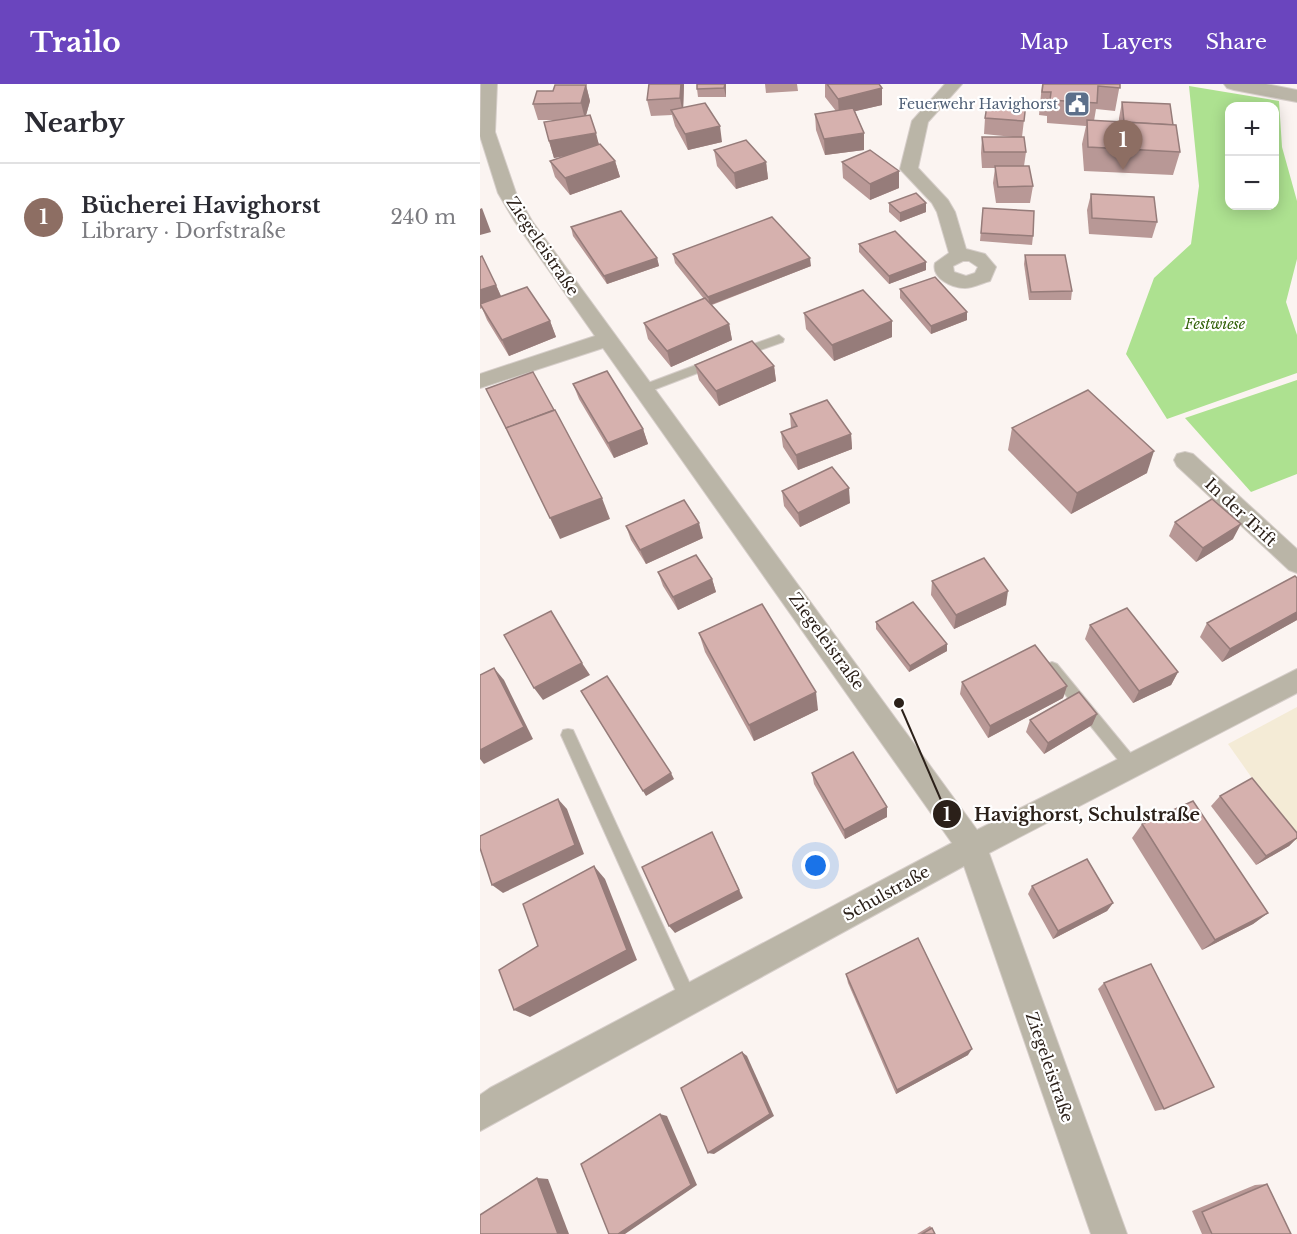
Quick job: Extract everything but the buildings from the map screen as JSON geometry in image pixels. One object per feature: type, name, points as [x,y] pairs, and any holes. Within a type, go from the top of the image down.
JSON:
[{"type":"street","name":"Ziegeleistraße","points":[[489,84],[487,132],[507,193],[550,260],[972,846],[1109,1234]]},
{"type":"street","points":[[954,84],[920,121],[909,169],[939,200],[946,212],[959,255]]},
{"type":"street","points":[[1234,84],[1297,96]]},
{"type":"street","points":[[480,381],[608,339]]},
{"type":"street","name":"In der Trift","points":[[1185,460],[1297,563]]},
{"type":"street","name":"Schulstraße","points":[[480,1114],[972,846],[1297,681]]},
{"type":"lane","points":[[644,389],[779,339]]},
{"type":"lane","points":[[1044,658],[1132,766]]},
{"type":"lane","points":[[568,735],[689,1001]]},
{"type":"shaded area","points":[[1297,707],[1297,842],[1228,744]]},
{"type":"green space","name":"Festwiese","points":[[1189,86],[1279,101],[1282,147],[1297,201],[1297,259],[1286,302],[1297,335],[1297,373],[1167,419],[1126,354],[1154,278],[1191,244],[1199,186]]},
{"type":"green space","points":[[1297,380],[1297,474],[1251,492],[1185,418]]},
{"type":"place","name":"Feuerwehr Havighorst","points":[[1077,104]]},
{"type":"place","name":"Bücherei Havighorst","points":[[1123,170]]},
{"type":"place","name":"Havighorst, Schulstraße","points":[[899,703]]}]
